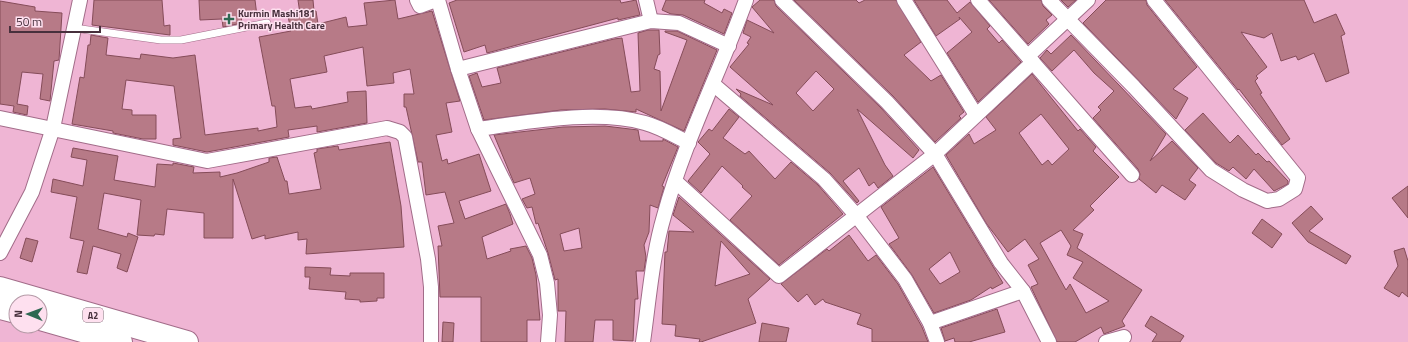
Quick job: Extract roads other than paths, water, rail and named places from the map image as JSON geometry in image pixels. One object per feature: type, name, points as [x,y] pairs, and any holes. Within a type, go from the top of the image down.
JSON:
[{"type":"highway","name":"A2","points":[[0,288],[186,342]]},
{"type":"highway","name":"A2","points":[[48,321],[121,342]]},
{"type":"street","points":[[0,253],[32,192],[53,128],[80,0]]},
{"type":"street","points":[[417,0],[420,6],[437,0],[478,129],[540,255],[547,282],[550,315],[548,342]]},
{"type":"street","points":[[646,0],[651,21]]},
{"type":"street","points":[[643,342],[656,248],[664,215],[689,143],[730,46],[746,0]]},
{"type":"street","points":[[782,0],[887,102],[935,154],[1001,263],[1023,291],[1049,342]]},
{"type":"street","points":[[904,0],[976,115]]},
{"type":"street","points":[[978,0],[1132,175]]},
{"type":"street","points":[[1049,0],[1134,87],[1211,170],[1243,190],[1267,201],[1279,199],[1295,189],[1298,178],[1154,0]]},
{"type":"street","points":[[675,181],[779,276],[935,154],[976,115],[1066,19],[1088,0]]},
{"type":"street","points":[[458,68],[651,21],[679,24],[730,46]]},
{"type":"street","points":[[713,84],[824,179],[856,215],[905,280],[930,322],[937,342]]},
{"type":"street","points":[[0,118],[207,161],[387,128],[400,132],[404,137],[428,259],[431,287],[430,342]]},
{"type":"street","points":[[478,129],[546,120],[599,118],[645,123],[689,143]]},
{"type":"street","points":[[930,322],[1023,291]]},
{"type":"street","points":[[1106,342],[1124,337]]},
{"type":"lane","points":[[74,28],[161,40],[181,40],[267,23]]},
{"type":"place","name":"Kurmin Mashi181 Primary Health Care","points":[[229,19]]}]
